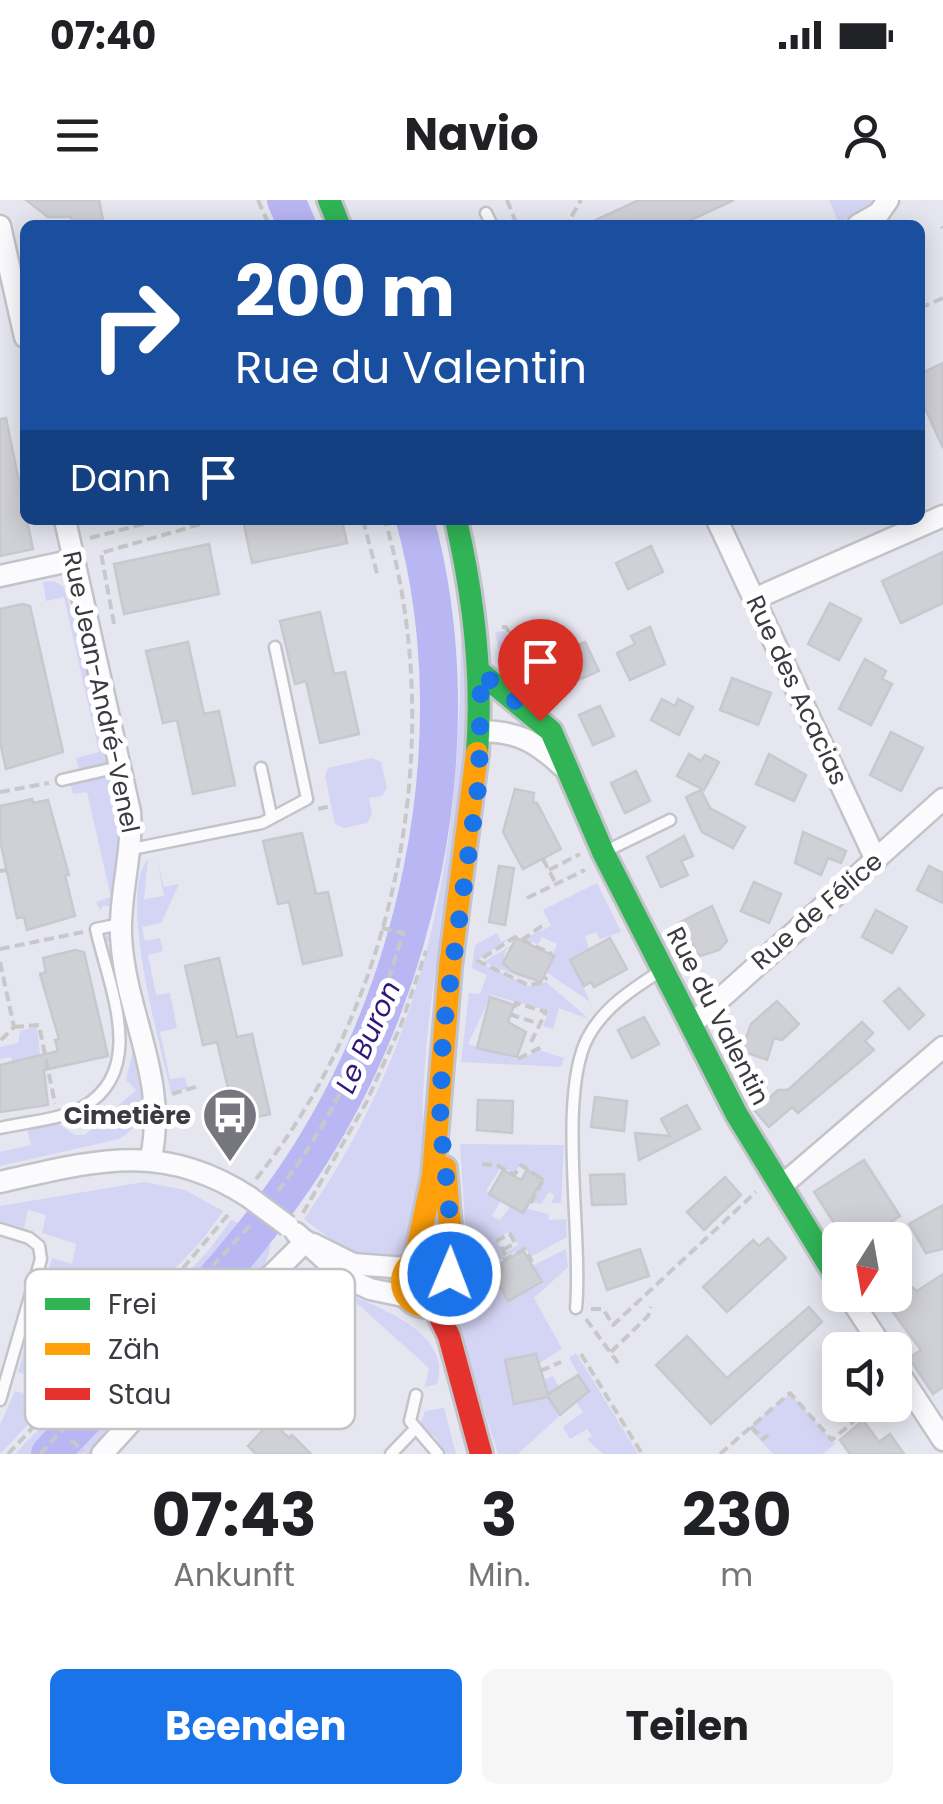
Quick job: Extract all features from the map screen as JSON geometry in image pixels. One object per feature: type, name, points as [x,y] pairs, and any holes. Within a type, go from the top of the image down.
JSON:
[{"type":"main road","points":[[440,1122],[451,1239],[446,1268],[449,1290],[434,1304],[420,1305],[408,1297],[402,1283],[432,1190],[440,1122],[443,1032],[482,731],[481,673],[457,525]]},
{"type":"main road","name":"Rue du Valentin","points":[[481,673],[551,731],[594,856],[662,969],[770,1187],[822,1258]]},
{"type":"main road","points":[[411,1264],[432,1258],[446,1268]]},
{"type":"main road","points":[[434,1304],[450,1336],[481,1454]]},
{"type":"street","points":[[867,220],[880,213],[888,200]]},
{"type":"street","points":[[0,226],[20,314]]},
{"type":"street","name":"Rue Jean-André-Venel","points":[[68,525],[78,550],[132,850],[121,924],[158,1100],[150,1158]]},
{"type":"street","name":"Rue des Acacias","points":[[720,525],[876,860]]},
{"type":"street","points":[[754,599],[923,525]]},
{"type":"street","points":[[0,576],[32,574],[78,550]]},
{"type":"street","name":"Rue du Valentin","points":[[482,731],[514,732],[536,742],[562,766]]},
{"type":"street","name":"Rue de Félice","points":[[691,1024],[943,799]]},
{"type":"street","points":[[770,1187],[943,1047]]},
{"type":"street","points":[[0,1182],[90,1162],[150,1158],[253,1188],[292,1220],[332,1269]]},
{"type":"street","points":[[306,1241],[353,1264],[411,1264]]},
{"type":"street","points":[[278,1269],[306,1241]]},
{"type":"street","points":[[355,1282],[370,1290],[408,1297]]},
{"type":"street","points":[[912,1393],[943,1440]]},
{"type":"street","points":[[93,1452],[116,1429]]},
{"type":"lane","points":[[486,213],[490,220]]},
{"type":"lane","points":[[132,850],[262,823],[307,798],[275,647]]},
{"type":"lane","points":[[62,780],[120,767]]},
{"type":"lane","points":[[261,768],[271,816]]},
{"type":"lane","points":[[594,856],[670,820]]},
{"type":"lane","points":[[0,1128],[84,1107],[107,1087],[121,1064],[122,1052],[96,929],[121,924]]},
{"type":"lane","points":[[576,1308],[574,1139],[584,1046],[604,1014],[662,969]]},
{"type":"lane","points":[[0,1229],[29,1238],[39,1246],[38,1269]]},
{"type":"lane","points":[[0,1400],[25,1314]]},
{"type":"lane","points":[[416,1394],[410,1421],[438,1454]]},
{"type":"lane","points":[[391,1454],[414,1430]]},
{"type":"path","points":[[78,550],[146,525]]},
{"type":"path","points":[[114,624],[101,553],[197,525]]},
{"type":"path","points":[[364,525],[378,577]]},
{"type":"path","points":[[253,1188],[306,1109],[342,1042],[370,970],[393,879],[410,768],[409,658],[404,602],[387,525]]},
{"type":"path","points":[[506,627],[536,691]]},
{"type":"path","points":[[0,792],[62,780]]},
{"type":"path","points":[[548,870],[594,856]]},
{"type":"path","points":[[527,898],[556,884],[594,856]]},
{"type":"path","points":[[542,859],[556,884]]},
{"type":"path","points":[[522,940],[542,926]]},
{"type":"path","points":[[0,949],[96,929]]},
{"type":"path","points":[[547,976],[542,983],[528,984],[478,961],[515,936],[552,954]]},
{"type":"path","points":[[292,1220],[301,1216],[366,1103],[401,1025],[430,940]]},
{"type":"path","points":[[0,962],[14,1027]]},
{"type":"path","points":[[0,1000],[8,998]]},
{"type":"path","points":[[516,1003],[546,1012],[542,1025],[537,1023],[512,1015],[516,1003]]},
{"type":"path","points":[[531,1042],[537,1023]]},
{"type":"path","points":[[0,1040],[14,1027],[39,1024],[57,1115]]},
{"type":"path","points":[[518,1058],[543,1046]]},
{"type":"path","points":[[167,1095],[199,1086]]},
{"type":"path","points":[[482,1164],[497,1165],[514,1174],[521,1165],[543,1180],[529,1206]]},
{"type":"path","points":[[576,1308],[603,1310],[614,1325],[770,1187]]},
{"type":"path","points":[[183,1269],[231,1210]]},
{"type":"path","points":[[502,1271],[498,1263],[524,1249],[532,1262]]},
{"type":"path","points":[[504,1250],[508,1258]]},
{"type":"path","points":[[576,1308],[618,1363]]},
{"type":"path","points":[[611,1352],[648,1316],[651,1308]]},
{"type":"path","points":[[581,1354],[642,1454]]},
{"type":"path","points":[[540,1371],[560,1362]]},
{"type":"path","points":[[720,1454],[790,1393],[832,1440],[853,1422]]},
{"type":"path","points":[[752,1426],[763,1439],[768,1435]]},
{"type":"path","points":[[8,1454],[32,1429]]},
{"type":"path","points":[[72,1440],[93,1452]]},
{"type":"shaded area","points":[[829,200],[876,200],[844,220],[838,220]]},
{"type":"shaded area","points":[[54,581],[64,587],[70,607],[75,607],[109,764],[79,770],[76,758],[99,752],[64,597],[46,601],[43,582]]},
{"type":"shaded area","points":[[504,631],[537,702],[504,675],[495,632]]},
{"type":"shaded area","points":[[461,638],[466,673],[466,728],[425,1058],[424,1198],[414,1236],[404,1252],[382,1261],[352,1252],[304,1219],[347,1151],[381,1083],[408,1013],[429,941],[454,793]]},
{"type":"shaded area","points":[[372,758],[381,762],[387,787],[382,796],[369,798],[372,814],[367,823],[344,828],[335,824],[325,776],[328,768]]},
{"type":"shaded area","points":[[104,775],[113,780],[123,833],[114,906],[102,906],[101,911],[96,902],[111,897],[87,792],[73,794],[70,783]]},
{"type":"shaded area","points":[[148,859],[144,899],[164,896],[157,859],[164,887],[179,884],[161,923],[142,927],[145,941],[160,938],[163,951],[148,955],[156,995],[170,993],[177,1028],[160,1032],[170,1079],[185,1077],[188,1089],[171,1092],[139,935],[140,877]]},
{"type":"shaded area","points":[[597,883],[621,932],[600,939],[596,932],[585,936],[589,949],[577,956],[582,966],[576,971],[595,1013],[589,1001],[546,972],[557,944],[542,937],[538,944],[523,939],[551,926],[543,910]]},
{"type":"shaded area","points":[[497,933],[501,942],[514,936],[476,961],[529,986],[546,982],[589,1019],[559,1008],[553,1029],[543,1026],[549,1011],[491,995],[468,1044],[519,1060],[539,1050],[564,1058],[561,1067],[461,1062],[469,993],[480,994],[487,975],[472,968],[475,945]]},
{"type":"shaded area","points":[[107,935],[114,942],[146,1092],[142,1113],[136,1125],[119,1139],[0,1166],[0,1152],[31,1145],[27,1129],[57,1123],[75,1135],[85,1135],[136,1090],[126,1080],[133,1051],[109,942],[104,941]]},
{"type":"shaded area","points":[[512,945],[505,951],[504,963],[533,982],[483,962]]},
{"type":"shaded area","points":[[37,1027],[40,1055],[13,1062],[11,1057],[0,1059],[0,1047],[18,1043],[20,1031]]},
{"type":"shaded area","points":[[460,1144],[564,1145],[561,1203],[551,1203],[555,1195],[549,1192],[541,1204],[531,1202],[544,1180],[521,1164],[514,1173],[501,1167],[486,1191],[501,1200],[492,1216],[500,1220],[511,1206],[522,1213],[525,1208],[548,1214],[549,1220],[566,1219],[567,1237],[530,1257],[525,1247],[508,1255],[506,1252],[518,1245],[510,1231],[496,1239],[505,1257],[496,1262],[501,1272],[494,1276],[508,1301],[542,1284],[532,1266],[566,1249],[568,1267],[534,1298],[562,1349],[538,1364],[536,1354],[505,1360],[515,1404],[548,1397],[545,1379],[553,1376],[566,1400],[560,1415],[518,1454],[498,1454],[456,1322],[469,1284]]},
{"type":"shaded area","points":[[144,1182],[185,1190],[223,1211],[175,1269],[49,1269],[52,1258],[72,1264],[76,1244],[42,1233],[46,1215],[28,1210],[24,1228],[0,1221],[0,1206]]},
{"type":"shaded area","points":[[231,1220],[248,1227],[211,1269],[191,1269]]},
{"type":"shaded area","points":[[260,1236],[271,1246],[263,1269],[230,1269]]},
{"type":"shaded area","points":[[355,1297],[392,1314],[424,1336],[439,1366],[437,1384],[425,1387],[429,1368],[355,1302]]},
{"type":"shaded area","points":[[25,1349],[25,1374],[18,1372]]},
{"type":"shaded area","points":[[576,1353],[638,1454],[603,1454],[587,1439],[592,1436],[587,1429],[570,1439],[563,1427],[583,1412],[576,1402],[589,1391],[569,1358]]},
{"type":"shaded area","points":[[15,1391],[25,1393],[25,1428],[0,1454],[0,1425]]},
{"type":"shaded area","points":[[790,1393],[835,1444],[823,1454],[773,1454],[749,1428]]},
{"type":"shaded area","points":[[444,1408],[456,1454],[442,1454],[436,1438],[420,1426],[425,1411]]},
{"type":"shaded area","points":[[39,1429],[60,1429],[37,1454],[15,1454]]},
{"type":"shaded area","points":[[82,1429],[114,1429],[91,1454],[59,1454]]},
{"type":"building","points":[[26,200],[99,200],[103,220],[72,220],[48,217]]},
{"type":"building","points":[[639,200],[734,200],[691,220],[596,220]]},
{"type":"building","points":[[943,363],[943,448],[925,408],[925,372]]},
{"type":"building","points":[[6,418],[20,486],[20,525],[28,525],[33,549],[0,556],[0,419]]},
{"type":"building","points":[[244,525],[343,525],[347,543],[252,563]]},
{"type":"building","points":[[209,544],[219,594],[124,614],[114,564]]},
{"type":"building","points":[[651,546],[663,572],[628,589],[616,563]]},
{"type":"building","points":[[943,552],[943,603],[901,623],[882,581]]},
{"type":"building","points":[[830,603],[861,619],[839,660],[808,644]]},
{"type":"building","points":[[30,606],[63,752],[6,769],[0,742],[0,609]]},
{"type":"building","points":[[320,612],[334,674],[345,672],[359,734],[320,743],[306,681],[295,684],[280,621]]},
{"type":"building","points":[[650,627],[665,664],[630,680],[617,653],[635,644],[631,636]]},
{"type":"building","points":[[188,642],[204,714],[219,711],[235,785],[193,794],[177,720],[163,723],[146,651]]},
{"type":"building","points":[[585,642],[599,671],[565,686],[552,657]]},
{"type":"building","points":[[865,659],[886,671],[882,679],[892,684],[871,725],[839,709]]},
{"type":"building","points":[[732,678],[771,693],[758,725],[720,710]]},
{"type":"building","points":[[662,699],[675,706],[678,699],[693,707],[679,735],[651,720]]},
{"type":"building","points":[[600,706],[614,736],[593,745],[579,715]]},
{"type":"building","points":[[891,732],[923,748],[901,791],[870,775]]},
{"type":"building","points":[[689,754],[701,761],[705,755],[719,762],[704,790],[677,776]]},
{"type":"building","points":[[769,754],[806,775],[794,801],[756,784]]},
{"type":"building","points":[[636,771],[650,801],[625,813],[611,783]]},
{"type":"building","points":[[515,789],[534,793],[533,802],[561,849],[523,869],[503,832]]},
{"type":"building","points":[[701,790],[710,808],[745,827],[733,848],[702,832],[686,797]]},
{"type":"building","points":[[32,799],[33,803],[48,800],[69,875],[65,875],[75,916],[27,930],[24,917],[17,918],[0,840],[0,806]]},
{"type":"building","points":[[803,832],[846,851],[841,863],[828,858],[821,875],[795,863]]},
{"type":"building","points":[[302,833],[316,894],[328,892],[342,955],[303,964],[289,902],[278,904],[263,841]]},
{"type":"building","points":[[684,836],[693,856],[681,861],[688,875],[661,887],[647,857]]},
{"type":"building","points":[[499,866],[514,868],[505,925],[489,922]]},
{"type":"building","points":[[929,866],[943,873],[943,903],[917,890]]},
{"type":"building","points":[[754,882],[781,894],[769,923],[741,911]]},
{"type":"building","points":[[712,906],[727,941],[719,950],[700,956],[679,923]]},
{"type":"building","points":[[876,910],[907,927],[892,953],[862,937]]},
{"type":"building","points":[[516,938],[554,956],[541,982],[513,972],[503,963]]},
{"type":"building","points":[[610,938],[627,969],[594,987],[591,982],[584,986],[570,960]]},
{"type":"building","points":[[75,950],[84,952],[108,1056],[44,1070],[48,1105],[0,1112],[0,1065],[58,1051],[55,1040],[59,1039],[40,974],[46,972],[43,958]]},
{"type":"building","points":[[219,958],[237,1037],[252,1034],[270,1114],[236,1122],[217,1042],[203,1045],[185,966]]},
{"type":"building","points":[[899,988],[924,1015],[909,1029],[884,1001]]},
{"type":"building","points":[[490,997],[514,1005],[508,1022],[526,1032],[517,1057],[477,1048]]},
{"type":"building","points":[[777,1001],[799,1024],[782,1040],[774,1038],[767,1060],[742,1051],[751,1024]]},
{"type":"building","points":[[644,1017],[659,1044],[632,1058],[618,1030]]},
{"type":"building","points":[[862,1022],[873,1033],[865,1041],[874,1050],[798,1113],[792,1107],[769,1127],[755,1111],[778,1090],[788,1090]]},
{"type":"building","points":[[595,1097],[627,1101],[624,1131],[591,1127]]},
{"type":"building","points":[[478,1100],[513,1101],[512,1133],[477,1130]]},
{"type":"building","points":[[687,1105],[700,1129],[639,1160],[635,1133],[670,1136],[661,1119]]},
{"type":"building","points":[[864,1160],[900,1216],[891,1222],[833,1222],[814,1192]]},
{"type":"building","points":[[503,1170],[521,1180],[527,1170],[543,1179],[523,1213],[489,1194]]},
{"type":"building","points":[[624,1174],[626,1204],[592,1205],[590,1175]]},
{"type":"building","points":[[725,1177],[741,1195],[704,1230],[687,1212]]},
{"type":"building","points":[[943,1205],[943,1249],[926,1253],[912,1222]]},
{"type":"building","points":[[768,1238],[786,1258],[727,1312],[703,1287],[753,1240],[759,1246]]},
{"type":"building","points":[[640,1249],[649,1276],[607,1290],[598,1263]]},
{"type":"building","points":[[523,1250],[542,1282],[508,1301],[494,1276],[503,1270],[500,1264]]},
{"type":"building","points":[[943,1274],[943,1387],[933,1394],[912,1362],[912,1356],[921,1350],[912,1332],[908,1332],[893,1312],[912,1312],[912,1287],[917,1291]]},
{"type":"building","points":[[809,1307],[822,1322],[711,1424],[656,1365],[687,1336],[727,1378]]},
{"type":"building","points":[[536,1354],[548,1394],[578,1375],[589,1391],[560,1415],[548,1397],[514,1404],[505,1360]]},
{"type":"building","points":[[864,1422],[879,1442],[890,1434],[904,1454],[850,1454],[840,1440]]},
{"type":"building","points":[[264,1429],[279,1429],[289,1438],[292,1435],[311,1454],[256,1454],[248,1446]]},
{"type":"waterway","name":"Le Buron","points":[[286,200],[295,220]]},
{"type":"waterway","name":"Le Buron","points":[[224,1269],[282,1196],[329,1123],[368,1043],[399,959],[422,872],[435,783],[439,694],[432,606],[416,525]]},
{"type":"waterway","name":"Le Buron","points":[[50,1454],[74,1429]]},
{"type":"traffic: fast","points":[[329,200],[337,220]]},
{"type":"traffic: fast","points":[[457,525],[475,636],[479,694],[477,753]]},
{"type":"traffic: fast","points":[[481,673],[551,731],[603,852],[737,1115],[822,1254]]},
{"type":"traffic: slow","points":[[415,1260],[433,1176],[450,967],[477,753]]},
{"type":"traffic: slow","points":[[445,1168],[451,1239],[446,1268]]},
{"type":"traffic: slow","points":[[426,1258],[443,1265],[450,1282],[443,1299],[426,1306],[409,1299],[402,1282],[409,1265],[426,1258]]},
{"type":"traffic: jam","points":[[434,1305],[449,1336],[481,1454]]},
{"type":"place","name":"Cimetière","points":[[230,1164]]},
{"type":"route","points":[[450,1274],[446,1268],[451,1239],[449,1203],[440,1122],[443,1032],[479,781],[481,673],[540,721]]}]
